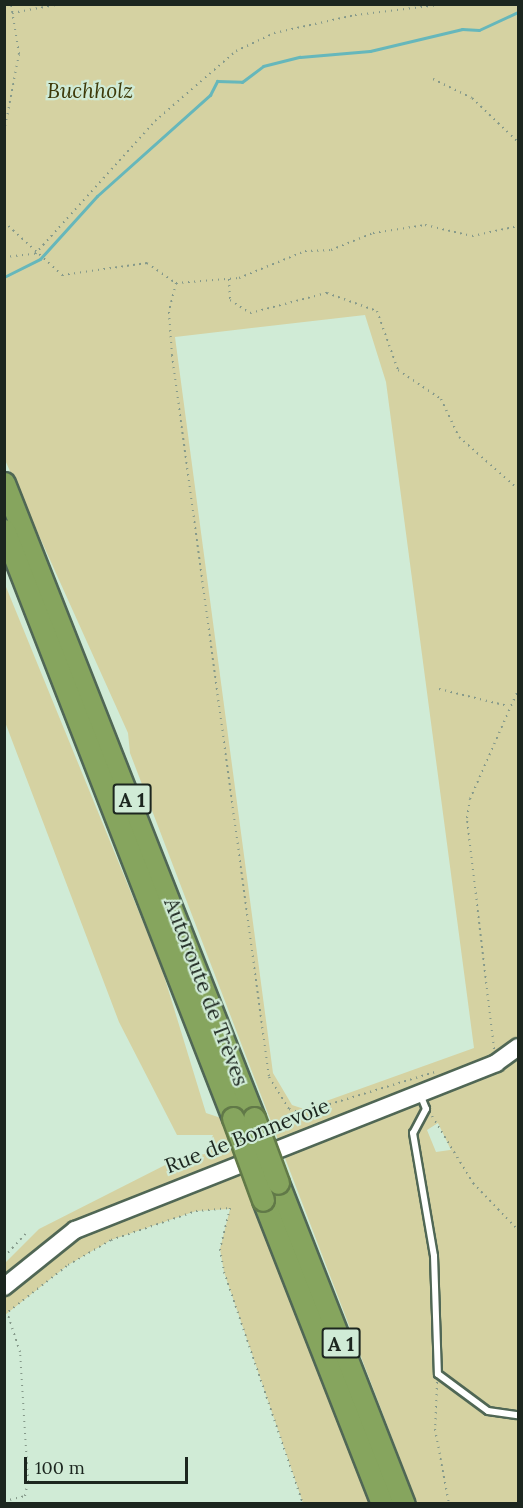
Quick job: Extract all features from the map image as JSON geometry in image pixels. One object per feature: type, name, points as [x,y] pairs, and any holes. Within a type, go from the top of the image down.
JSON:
[{"type":"highway","name":"Autoroute de Trèves","points":[[4,483],[243,1118],[263,1200],[382,1503]]},
{"type":"highway","name":"Autoroute de Trèves","points":[[4,530],[243,1118],[278,1183],[404,1503]]},
{"type":"main road","name":"Rue de Bonnevoie","points":[[4,1287],[75,1230],[423,1101],[459,1078],[496,1063],[519,1047]]},
{"type":"lane","points":[[423,1101],[413,1133],[434,1256],[438,1374],[478,1406],[519,1415]]},
{"type":"path","points":[[4,132],[19,54],[10,4]]},
{"type":"path","points":[[12,13],[62,4]]},
{"type":"path","points":[[4,257],[35,254],[155,121],[236,51],[274,33],[355,15],[444,5]]},
{"type":"path","points":[[433,78],[472,98],[519,142]]},
{"type":"path","points":[[4,222],[35,254],[62,275],[147,263],[176,283],[229,279],[373,233],[425,225],[472,236],[519,226]]},
{"type":"path","points":[[229,279],[230,300],[250,313],[327,293],[377,311],[398,370],[441,399],[459,437],[519,489]]},
{"type":"path","points":[[176,283],[169,312],[172,355],[268,1077],[289,1109],[302,1113],[432,1072],[450,1071],[459,1078]]},
{"type":"path","points":[[439,689],[508,706]]},
{"type":"path","points":[[496,1063],[467,818],[508,706],[519,690]]},
{"type":"path","points":[[423,1101],[473,1183],[519,1230]]},
{"type":"path","points":[[4,1501],[25,1496],[28,1482],[20,1352],[6,1314],[68,1265],[111,1240],[196,1211],[230,1208],[220,1249],[224,1272],[303,1503]]},
{"type":"path","points":[[4,1257],[27,1232]]},
{"type":"path","points":[[438,1374],[435,1429],[449,1503]]},
{"type":"green space","name":"Buchholz","points":[[4,5],[518,5],[518,1503],[417,1503],[130,753],[128,733],[5,460]],"holes":[[[365,315],[386,382],[474,1048],[304,1109],[292,1105],[273,1073],[175,337]],[[438,1123],[451,1150],[436,1152],[427,1130]]]},
{"type":"green space","points":[[4,582],[161,966],[206,1113],[221,1118],[370,1503],[303,1503],[224,1272],[220,1249],[230,1209],[196,1211],[111,1240],[68,1265],[5,1315],[5,1263],[39,1229],[179,1158],[205,1154],[213,1135],[177,1135],[119,1022],[5,722]]},
{"type":"waterway","points":[[4,277],[40,259],[97,196],[210,95],[217,81],[242,82],[263,66],[300,57],[370,51],[462,29],[479,30],[518,12]]}]
